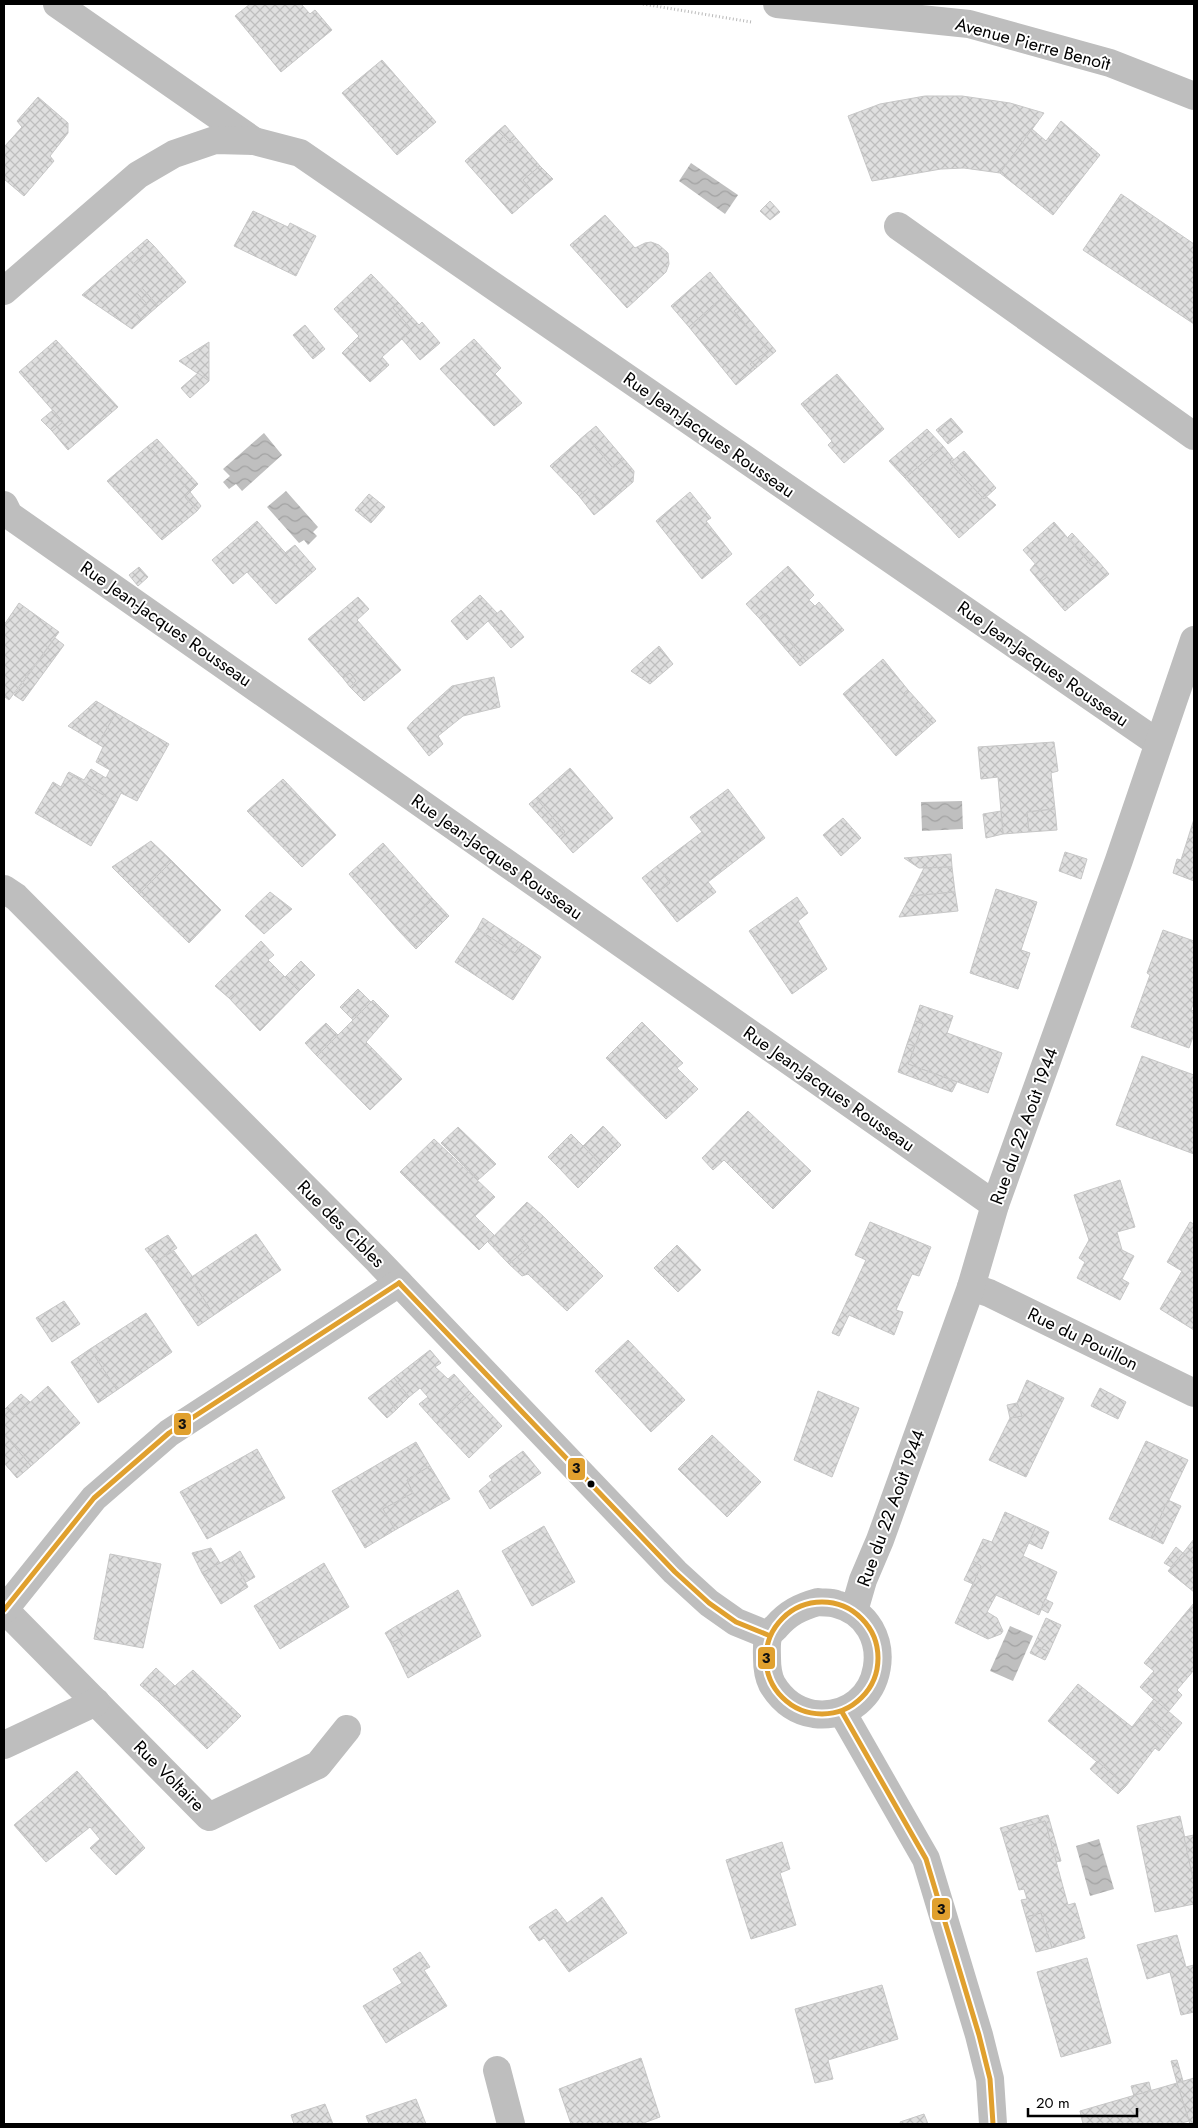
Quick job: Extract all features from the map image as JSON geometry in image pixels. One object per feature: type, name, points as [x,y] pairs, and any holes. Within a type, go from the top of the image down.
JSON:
[{"type":"street","name":"Rue Jean-Jacques Rousseau","points":[[57,4],[254,141]]},
{"type":"street","name":"Avenue Pierre Benoît","points":[[777,4],[969,24],[1110,63],[1194,96]]},
{"type":"street","name":"Rue Jean-Jacques Rousseau","points":[[4,291],[138,175],[174,154],[215,140],[254,141],[300,153],[1158,743]]},
{"type":"street","points":[[898,226],[1194,436]]},
{"type":"street","name":"Rue Jean-Jacques Rousseau","points":[[4,505],[10,515],[18,521],[995,1205]]},
{"type":"street","name":"Rue du 22 Août 1944","points":[[854,1611],[863,1580],[880,1540],[971,1287],[995,1205],[1119,860],[1194,640]]},
{"type":"street","name":"Rue des Cibles","points":[[8,897],[399,1283],[676,1572],[709,1603],[736,1622],[768,1636]]},
{"type":"street","name":"Rue Voltaire","points":[[347,1729],[318,1765],[209,1817],[4,1610],[94,1498],[169,1433],[399,1283]]},
{"type":"street","name":"Rue du Pouillon","points":[[971,1287],[989,1293],[1194,1393]]},
{"type":"street","points":[[818,1602],[836,1604],[854,1611],[868,1626],[877,1644],[878,1665],[872,1685],[860,1701],[842,1712],[826,1715],[808,1713],[793,1707],[780,1696],[771,1681],[767,1665],[768,1636],[784,1618],[800,1607],[818,1602]]},
{"type":"street","points":[[4,1745],[96,1702]]},
{"type":"street","points":[[842,1712],[926,1859],[979,2035],[990,2079],[993,2124]]},
{"type":"street","points":[[497,2070],[511,2124]]},
{"type":"water","points":[[691,163],[738,195],[725,214],[679,181]]},
{"type":"water","points":[[264,433],[282,455],[242,491],[236,484],[229,489],[223,482],[230,476],[223,469]]},
{"type":"water","points":[[286,491],[318,527],[313,532],[317,536],[308,545],[304,540],[299,543],[267,507]]},
{"type":"water","points":[[962,801],[963,829],[922,831],[921,802]]},
{"type":"water","points":[[1010,1626],[1033,1636],[1013,1681],[990,1671]]},
{"type":"water","points":[[1099,1839],[1114,1889],[1090,1896],[1076,1846]]},
{"type":"building","points":[[250,4],[301,4],[310,14],[315,10],[332,30],[281,72],[235,16]]},
{"type":"building","points":[[382,60],[436,122],[397,155],[342,93]]},
{"type":"building","points":[[925,96],[962,96],[1010,103],[1044,113],[1000,173],[964,168],[941,169],[872,181],[848,116],[880,104]]},
{"type":"building","points":[[38,97],[68,123],[68,133],[50,156],[54,161],[24,196],[4,179],[4,147],[22,127],[17,121]]},
{"type":"building","points":[[1061,121],[1100,155],[1053,215],[1000,173],[1032,129],[1046,141]]},
{"type":"building","points":[[505,125],[516,138],[510,143],[498,131]]},
{"type":"building","points":[[498,131],[510,143],[516,138],[540,166],[523,180],[535,194],[512,214],[465,161]]},
{"type":"building","points":[[540,166],[553,179],[535,194],[523,180]]},
{"type":"building","points":[[1121,194],[1194,244],[1194,324],[1083,250]]},
{"type":"building","points":[[770,201],[780,212],[770,220],[760,211]]},
{"type":"building","points":[[253,211],[288,227],[290,223],[316,236],[296,276],[234,246]]},
{"type":"building","points":[[605,215],[635,248],[651,242],[659,245],[668,253],[669,264],[666,272],[627,308],[570,245]]},
{"type":"building","points":[[147,239],[154,246],[133,264],[127,256]]},
{"type":"building","points":[[154,246],[186,282],[158,306],[142,288],[137,293],[147,304],[136,313],[142,320],[132,329],[82,295],[127,256],[133,264]]},
{"type":"building","points":[[710,272],[727,293],[689,327],[671,306]]},
{"type":"building","points":[[371,274],[399,303],[393,308],[412,330],[382,357],[389,365],[370,382],[342,353],[359,336],[334,309]]},
{"type":"building","points":[[142,288],[158,306],[142,320],[136,313],[147,304],[137,293]]},
{"type":"building","points":[[727,293],[739,307],[734,311],[768,351],[750,364],[755,369],[736,385],[689,327]]},
{"type":"building","points":[[399,303],[419,325],[422,322],[440,343],[420,360],[402,339],[412,330],[393,308]]},
{"type":"building","points":[[739,307],[776,351],[755,369],[750,364],[768,351],[734,311]]},
{"type":"building","points":[[305,325],[325,349],[313,359],[293,335]]},
{"type":"building","points":[[474,339],[501,368],[495,374],[522,403],[494,426],[440,369]]},
{"type":"building","points":[[56,340],[118,407],[68,450],[52,431],[63,422],[19,372]]},
{"type":"building","points":[[209,342],[209,381],[179,361]]},
{"type":"building","points":[[198,373],[209,381],[190,398],[181,388]]},
{"type":"building","points":[[837,374],[884,429],[844,463],[828,445],[832,441],[801,404]]},
{"type":"building","points":[[53,410],[63,422],[52,431],[41,420]]},
{"type":"building","points":[[951,418],[963,432],[948,444],[936,430]]},
{"type":"building","points":[[596,426],[624,459],[613,468],[585,435]]},
{"type":"building","points":[[927,429],[943,446],[905,478],[889,461]]},
{"type":"building","points":[[585,435],[613,468],[624,459],[634,471],[633,482],[604,507],[588,488],[579,496],[550,466]]},
{"type":"building","points":[[157,439],[198,484],[190,492],[148,446]]},
{"type":"building","points":[[148,446],[190,492],[185,497],[197,511],[162,540],[107,481]]},
{"type":"building","points":[[943,446],[954,460],[950,463],[984,499],[987,497],[996,505],[959,538],[905,478]]},
{"type":"building","points":[[964,451],[996,488],[984,499],[950,463]]},
{"type":"building","points":[[588,488],[604,507],[594,515],[579,496]]},
{"type":"building","points":[[190,492],[201,506],[197,511],[185,497]]},
{"type":"building","points":[[690,492],[711,518],[706,521],[732,554],[702,579],[656,521]]},
{"type":"building","points":[[369,494],[385,507],[371,523],[355,510]]},
{"type":"building","points":[[257,521],[307,577],[276,604],[247,572],[233,584],[212,560]]},
{"type":"building","points":[[1054,522],[1092,566],[1098,561],[1109,574],[1065,611],[1040,582],[1047,577],[1023,550]]},
{"type":"building","points":[[1072,533],[1098,561],[1092,566],[1068,537]]},
{"type":"building","points":[[295,545],[316,569],[307,577],[285,553]]},
{"type":"building","points":[[1035,564],[1047,577],[1040,582],[1030,570]]},
{"type":"building","points":[[788,566],[814,595],[809,600],[815,606],[819,602],[844,630],[806,661],[765,613],[759,618],[746,604]]},
{"type":"building","points":[[139,567],[148,577],[138,586],[129,575]]},
{"type":"building","points":[[480,595],[497,613],[467,640],[451,621]]},
{"type":"building","points":[[358,597],[369,609],[357,620],[401,670],[364,701],[350,687],[356,681],[350,673],[343,678],[308,639]]},
{"type":"building","points":[[19,603],[59,632],[9,700],[4,696],[4,625]]},
{"type":"building","points":[[501,610],[524,637],[511,648],[488,621]]},
{"type":"building","points":[[765,613],[806,661],[800,666],[759,618]]},
{"type":"building","points":[[55,638],[64,645],[23,701],[14,695]]},
{"type":"building","points":[[659,646],[673,664],[650,684],[631,671]]},
{"type":"building","points":[[883,659],[908,690],[904,693],[931,725],[896,756],[843,694]]},
{"type":"building","points":[[350,673],[356,681],[350,687],[343,678]]},
{"type":"building","points":[[494,677],[500,707],[463,716],[438,736],[443,744],[429,756],[407,728],[452,686]]},
{"type":"building","points":[[908,690],[936,721],[931,725],[904,693]]},
{"type":"building","points":[[96,701],[116,713],[98,744],[68,726]]},
{"type":"building","points":[[116,713],[169,744],[137,801],[121,793],[116,803],[68,773],[84,780],[91,769],[106,778],[110,770],[96,762],[103,747],[98,744]]},
{"type":"building","points":[[1054,742],[1058,771],[1051,773],[1055,809],[1027,812],[1029,832],[1003,834],[998,777],[981,779],[978,747]]},
{"type":"building","points":[[570,768],[613,818],[573,853],[559,837],[565,832],[536,798]]},
{"type":"building","points":[[68,773],[116,803],[91,846],[35,813],[53,782],[61,787]]},
{"type":"building","points":[[283,779],[336,835],[302,867],[247,811]]},
{"type":"building","points":[[728,789],[765,838],[708,882],[716,892],[677,922],[655,894],[670,883],[657,866],[702,832],[690,817]]},
{"type":"building","points":[[536,798],[565,832],[559,837],[529,804]]},
{"type":"building","points":[[1055,809],[1057,830],[1029,832],[1027,812]]},
{"type":"building","points":[[1001,811],[1003,834],[986,838],[983,814]]},
{"type":"building","points":[[843,818],[861,838],[841,856],[823,835]]},
{"type":"building","points":[[1194,819],[1194,881],[1173,873],[1177,859],[1181,860]]},
{"type":"building","points":[[151,841],[172,861],[139,894],[112,867]]},
{"type":"building","points":[[383,843],[433,899],[399,931],[349,874]]},
{"type":"building","points":[[1065,852],[1087,859],[1081,879],[1059,871]]},
{"type":"building","points":[[951,854],[952,867],[919,868],[904,858]]},
{"type":"building","points":[[172,861],[221,910],[189,943],[139,894]]},
{"type":"building","points":[[657,866],[670,883],[655,894],[642,878]]},
{"type":"building","points":[[952,867],[955,892],[910,896],[924,868]]},
{"type":"building","points":[[996,889],[1037,902],[1021,950],[1030,953],[1018,989],[970,973]]},
{"type":"building","points":[[270,892],[292,909],[264,934],[245,916]]},
{"type":"building","points":[[955,892],[958,911],[899,917],[910,896]]},
{"type":"building","points":[[797,897],[808,913],[798,921],[827,969],[792,994],[749,931]]},
{"type":"building","points":[[433,899],[449,916],[416,949],[399,931]]},
{"type":"building","points":[[483,918],[522,944],[515,953],[477,929]]},
{"type":"building","points":[[477,929],[515,953],[522,944],[541,957],[513,1000],[455,962]]},
{"type":"building","points":[[1163,930],[1194,941],[1194,1002],[1191,1010],[1194,1011],[1194,1034],[1189,1048],[1131,1027],[1150,975],[1147,973]]},
{"type":"building","points":[[261,941],[274,955],[268,960],[299,991],[260,1031],[245,1015],[250,1010],[234,994],[229,998],[215,986]]},
{"type":"building","points":[[301,961],[315,975],[299,991],[285,977]]},
{"type":"building","points":[[358,989],[371,1002],[353,1020],[340,1007]]},
{"type":"building","points":[[234,994],[250,1010],[245,1015],[229,998]]},
{"type":"building","points":[[373,1000],[389,1016],[366,1042],[402,1079],[370,1110],[317,1056]]},
{"type":"building","points":[[920,1005],[953,1016],[947,1033],[1002,1053],[988,1093],[908,1064],[923,1024],[915,1021]]},
{"type":"building","points":[[915,1021],[923,1024],[915,1046],[907,1044]]},
{"type":"building","points":[[642,1022],[683,1063],[677,1068],[698,1089],[666,1119],[606,1058]]},
{"type":"building","points":[[326,1023],[338,1035],[317,1056],[305,1043]]},
{"type":"building","points":[[907,1044],[915,1046],[908,1064],[957,1082],[952,1092],[898,1072]]},
{"type":"building","points":[[1142,1056],[1194,1075],[1194,1154],[1116,1125]]},
{"type":"building","points":[[748,1111],[811,1171],[773,1209],[724,1160],[713,1170],[702,1158]]},
{"type":"building","points":[[603,1126],[621,1145],[601,1165],[583,1146]]},
{"type":"building","points":[[458,1127],[496,1164],[478,1180],[441,1143]]},
{"type":"building","points":[[571,1134],[583,1146],[560,1169],[548,1157]]},
{"type":"building","points":[[434,1139],[495,1197],[475,1216],[494,1235],[479,1250],[400,1172]]},
{"type":"building","points":[[583,1146],[601,1165],[578,1188],[560,1169]]},
{"type":"building","points":[[1120,1180],[1135,1227],[1117,1232],[1122,1250],[1134,1256],[1122,1279],[1129,1283],[1120,1300],[1077,1278],[1085,1262],[1079,1258],[1089,1240],[1074,1195]]},
{"type":"building","points":[[527,1202],[543,1216],[521,1238],[529,1247],[509,1264],[488,1242]]},
{"type":"building","points":[[543,1216],[603,1276],[567,1311],[528,1274],[522,1276],[509,1264],[529,1247],[521,1238]]},
{"type":"building","points":[[870,1222],[931,1247],[919,1276],[912,1274],[896,1310],[903,1312],[894,1335],[849,1315],[839,1336],[832,1333],[866,1260],[855,1255]]},
{"type":"building","points":[[1190,1222],[1194,1224],[1194,1330],[1160,1309],[1182,1271],[1167,1262]]},
{"type":"building","points":[[256,1234],[281,1270],[214,1315],[190,1278]]},
{"type":"building","points":[[168,1235],[177,1248],[155,1262],[145,1249]]},
{"type":"building","points":[[677,1245],[701,1270],[678,1292],[654,1268]]},
{"type":"building","points":[[174,1251],[192,1276],[190,1278],[214,1315],[198,1326],[155,1262]]},
{"type":"building","points":[[64,1301],[80,1324],[52,1342],[36,1318]]},
{"type":"building","points":[[146,1313],[172,1352],[117,1390],[90,1349]]},
{"type":"building","points":[[628,1340],[685,1400],[651,1432],[595,1371]]},
{"type":"building","points":[[90,1349],[117,1390],[98,1403],[71,1362]]},
{"type":"building","points":[[430,1350],[441,1363],[435,1367],[448,1379],[454,1374],[471,1393],[437,1424],[419,1404],[428,1397],[420,1388],[409,1397],[394,1378]]},
{"type":"building","points":[[394,1378],[409,1397],[396,1410],[380,1389]]},
{"type":"building","points":[[1027,1380],[1064,1398],[1026,1477],[989,1460],[1010,1418],[1022,1416],[1017,1403]]},
{"type":"building","points":[[48,1386],[80,1423],[31,1466],[4,1434],[4,1410],[6,1408],[15,1416]]},
{"type":"building","points":[[1100,1388],[1126,1402],[1118,1419],[1091,1406]]},
{"type":"building","points":[[380,1389],[396,1410],[387,1418],[368,1398]]},
{"type":"building","points":[[818,1391],[859,1408],[832,1477],[794,1460]]},
{"type":"building","points":[[471,1393],[502,1426],[469,1458],[437,1424]]},
{"type":"building","points":[[21,1394],[30,1402],[15,1416],[6,1408]]},
{"type":"building","points":[[1017,1403],[1022,1416],[1010,1418],[1007,1405]]},
{"type":"building","points":[[4,1434],[31,1466],[17,1478],[4,1463]]},
{"type":"building","points":[[712,1435],[761,1482],[727,1517],[678,1469]]},
{"type":"building","points":[[1146,1441],[1188,1460],[1151,1538],[1109,1519]]},
{"type":"building","points":[[416,1442],[430,1466],[407,1480],[413,1493],[383,1509],[395,1530],[365,1548],[332,1491]]},
{"type":"building","points":[[257,1449],[285,1498],[207,1539],[180,1492]]},
{"type":"building","points":[[523,1451],[541,1473],[490,1509],[479,1491],[492,1480],[489,1476]]},
{"type":"building","points":[[430,1466],[450,1499],[395,1530],[383,1509],[413,1493],[407,1480]]},
{"type":"building","points":[[1168,1500],[1181,1506],[1163,1544],[1151,1538]]},
{"type":"building","points":[[1005,1512],[1036,1526],[1023,1556],[1057,1572],[1039,1615],[996,1595],[987,1612],[997,1618],[1003,1631],[1001,1634],[988,1639],[955,1623],[981,1566],[973,1561],[983,1539],[992,1542]]},
{"type":"building","points":[[544,1526],[575,1582],[532,1606],[502,1551]]},
{"type":"building","points":[[1036,1526],[1049,1532],[1042,1549],[1029,1543]]},
{"type":"building","points":[[1194,1539],[1194,1562],[1183,1553]]},
{"type":"building","points":[[1176,1547],[1183,1553],[1171,1567],[1164,1563]]},
{"type":"building","points":[[211,1548],[220,1563],[202,1573],[192,1553]]},
{"type":"building","points":[[240,1551],[255,1577],[246,1582],[231,1557]]},
{"type":"building","points":[[1183,1553],[1194,1562],[1194,1592],[1168,1571]]},
{"type":"building","points":[[110,1554],[161,1564],[143,1648],[94,1639]]},
{"type":"building","points":[[231,1557],[248,1587],[221,1604],[202,1573]]},
{"type":"building","points":[[973,1561],[981,1566],[973,1584],[964,1580]]},
{"type":"building","points":[[324,1563],[349,1607],[280,1649],[254,1606]]},
{"type":"building","points":[[458,1590],[481,1636],[408,1678],[391,1643],[403,1637],[396,1626]]},
{"type":"building","points":[[1045,1599],[1053,1603],[1048,1613],[1041,1609]]},
{"type":"building","points":[[1194,1603],[1194,1670],[1177,1690],[1182,1695],[1168,1712],[1140,1687],[1154,1671],[1144,1663]]},
{"type":"building","points":[[1046,1618],[1061,1625],[1049,1652],[1034,1645]]},
{"type":"building","points":[[396,1626],[403,1637],[391,1643],[385,1633]]},
{"type":"building","points":[[1034,1645],[1049,1652],[1045,1660],[1030,1653]]},
{"type":"building","points":[[156,1668],[175,1686],[158,1701],[140,1685]]},
{"type":"building","points":[[193,1670],[241,1716],[207,1749],[158,1701]]},
{"type":"building","points":[[1078,1684],[1132,1727],[1143,1713],[1171,1736],[1159,1751],[1155,1748],[1126,1786],[1048,1721]]},
{"type":"building","points":[[1154,1699],[1182,1723],[1171,1736],[1143,1713]]},
{"type":"building","points":[[1097,1761],[1126,1786],[1118,1794],[1090,1769]]},
{"type":"building","points":[[77,1771],[145,1848],[116,1875],[90,1848],[100,1839],[90,1827],[46,1862],[14,1825]]},
{"type":"building","points":[[1048,1815],[1061,1861],[1056,1862],[1045,1821],[1002,1833],[1000,1828]]},
{"type":"building","points":[[1180,1816],[1194,1879],[1194,1904],[1155,1912],[1137,1826]]},
{"type":"building","points":[[1045,1821],[1068,1905],[1075,1903],[1085,1938],[1052,1948],[1041,1913],[1026,1917],[1021,1900],[1027,1899],[1024,1889],[1019,1890],[1002,1833]]},
{"type":"building","points":[[1194,1835],[1194,1879],[1193,1879],[1184,1837]]},
{"type":"building","points":[[782,1842],[790,1869],[780,1873],[796,1925],[751,1939],[726,1860]]},
{"type":"building","points":[[602,1897],[627,1933],[569,1972],[544,1938],[539,1941],[529,1927],[556,1909],[567,1923]]},
{"type":"building","points":[[1041,1913],[1052,1948],[1036,1952],[1026,1917]]},
{"type":"building","points":[[1177,1935],[1186,1967],[1194,1965],[1194,2012],[1181,2015],[1170,1972],[1147,1979],[1137,1945]]},
{"type":"building","points":[[420,1952],[430,1967],[424,1970],[447,2006],[386,2043],[363,2006],[402,1983],[393,1969]]},
{"type":"building","points":[[1087,1958],[1111,2043],[1061,2057],[1037,1972]]},
{"type":"building","points":[[882,1985],[898,2039],[828,2060],[833,2079],[815,2083],[795,2009]]},
{"type":"building","points":[[641,2058],[660,2117],[641,2124],[571,2124],[559,2089]]},
{"type":"building","points":[[1177,2060],[1183,2081],[1177,2083],[1171,2061]]},
{"type":"building","points":[[1194,2078],[1194,2124],[1190,2124],[1177,2083]]},
{"type":"building","points":[[1149,2082],[1151,2090],[1134,2096],[1131,2086]]},
{"type":"building","points":[[1177,2083],[1189,2121],[1178,2124],[1083,2124],[1080,2111]]},
{"type":"building","points":[[416,2099],[426,2124],[369,2124],[366,2116]]},
{"type":"building","points":[[325,2104],[333,2124],[294,2124],[291,2115]]},
{"type":"building","points":[[924,2114],[928,2124],[901,2124],[900,2122]]},
{"type":"transit line","name":"3","points":[[399,1283],[675,1572],[709,1603],[736,1622],[768,1635]]},
{"type":"transit line","name":"3","points":[[4,1610],[94,1498],[169,1433],[399,1283]]},
{"type":"transit line","name":"3","points":[[822,1602],[833,1603],[843,1607],[861,1619],[873,1637],[877,1647],[878,1658],[877,1669],[873,1679],[861,1697],[843,1709],[833,1713],[822,1714],[811,1713],[801,1709],[783,1697],[771,1679],[767,1669],[766,1658],[767,1647],[771,1637],[783,1619],[801,1607],[811,1603],[822,1602]]},
{"type":"transit line","name":"3","points":[[842,1712],[926,1859],[979,2035],[990,2079],[993,2124]]}]
